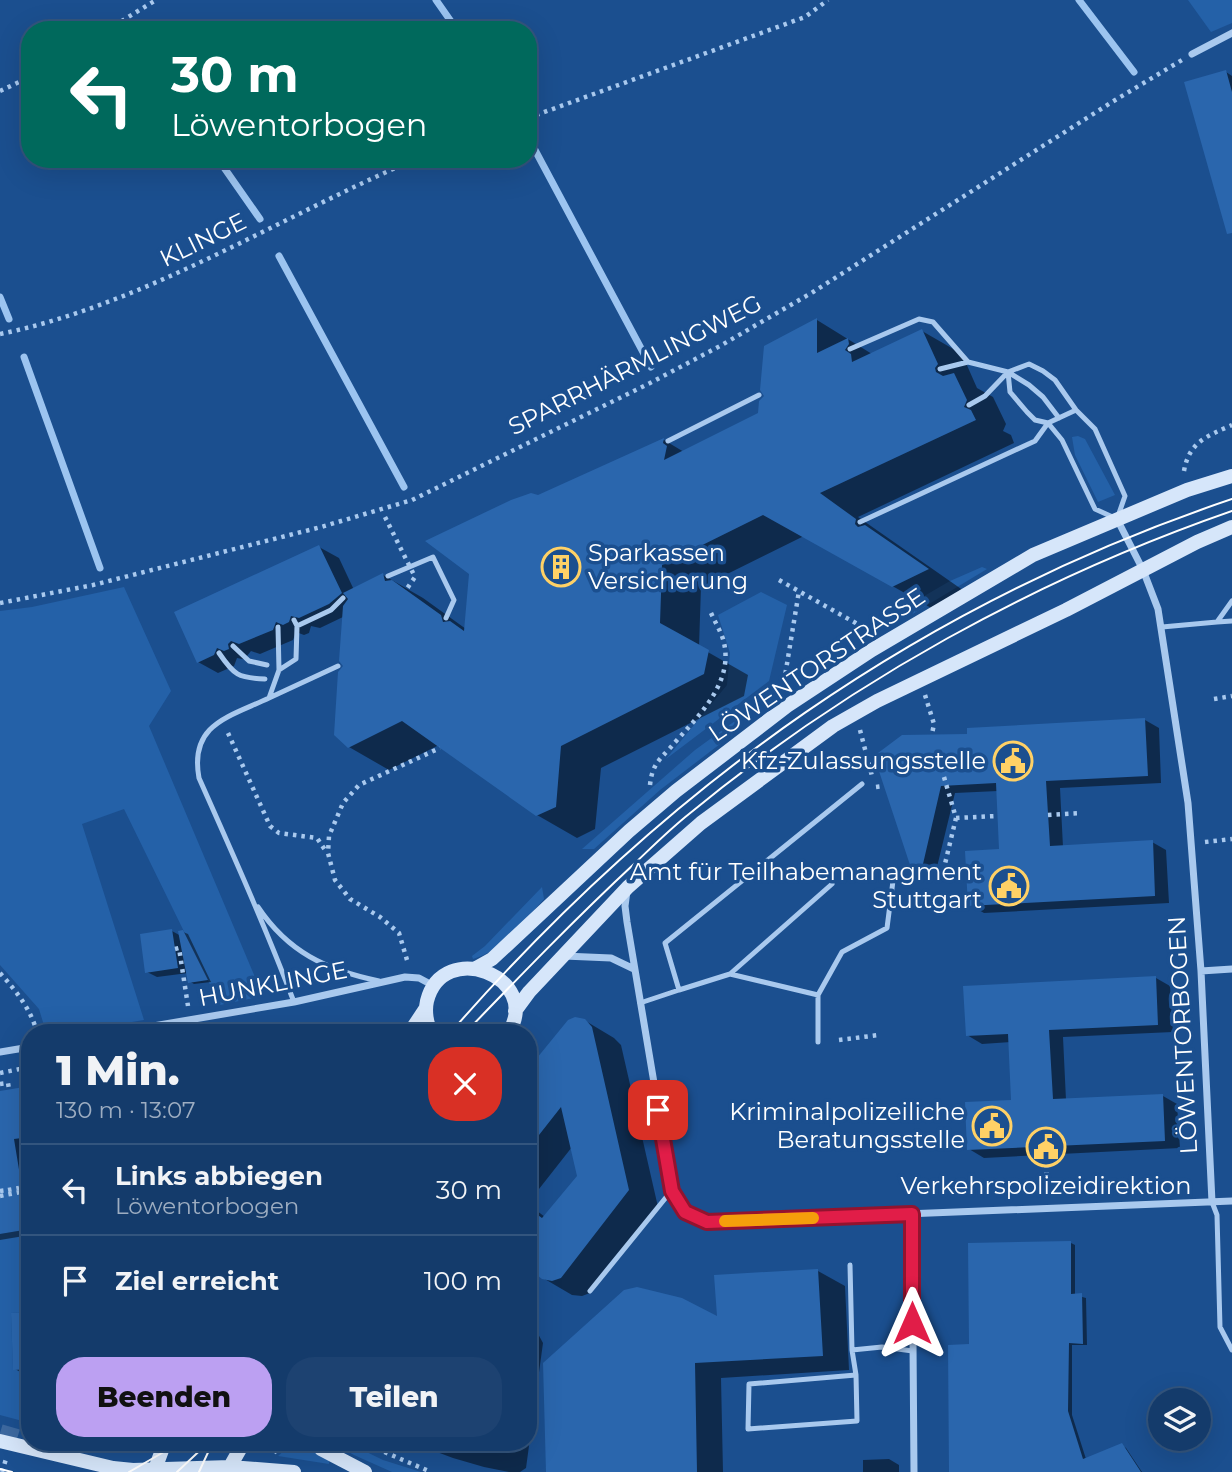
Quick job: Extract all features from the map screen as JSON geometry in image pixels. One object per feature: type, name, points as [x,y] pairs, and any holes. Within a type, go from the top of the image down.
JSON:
[{"type":"main road","name":"LÖWENTORSTRASSE","points":[[434,986],[445,975],[460,969],[476,968],[492,959],[667,799],[730,748],[787,706],[884,643],[1033,555],[1187,490],[1232,476]]},
{"type":"main road","points":[[511,1024],[515,1010],[529,992],[628,887],[701,823],[833,726],[877,701],[1232,527]]},
{"type":"main road","points":[[476,968],[499,978],[508,988],[515,1010]]},
{"type":"main road","points":[[415,1024],[426,1008],[434,986]]},
{"type":"main road","points":[[426,1008],[428,1024]]},
{"type":"main road","points":[[0,1441],[21,1446]]},
{"type":"main road","points":[[40,1451],[115,1470],[294,1472]]},
{"type":"main road","points":[[155,1470],[162,1451]]},
{"type":"main road","points":[[227,1470],[239,1451]]},
{"type":"main road","points":[[325,1451],[365,1472]]},
{"type":"street","points":[[1192,54],[1232,33]]},
{"type":"street","name":"LÖWENTORBOGEN","points":[[1117,519],[1143,570],[1158,609],[1188,803],[1212,1202]]},
{"type":"street","points":[[628,887],[625,906],[634,970],[672,1191],[685,1212],[707,1222],[1232,1201]]},
{"type":"street","points":[[564,956],[611,958],[634,970]]},
{"type":"street","points":[[1200,971],[1232,969]]},
{"type":"street","name":"HUNKLINGE","points":[[165,1024],[294,1002],[405,977],[419,978],[434,986]]},
{"type":"street","points":[[0,1052],[21,1048]]},
{"type":"street","points":[[912,1214],[914,1472]]},
{"type":"lane","points":[[850,349],[919,319],[933,322],[968,362]]},
{"type":"lane","points":[[940,369],[968,362],[1008,372],[1043,397],[1059,418]]},
{"type":"lane","points":[[969,405],[985,396],[1008,372],[1029,364],[1044,371],[1055,380],[1076,410],[1095,429],[1125,496],[1117,519],[1095,509],[1062,440],[1048,423],[1035,420],[1010,392],[1008,372]]},
{"type":"lane","points":[[668,441],[760,395]]},
{"type":"lane","points":[[860,522],[1035,441],[1048,423],[1076,410]]},
{"type":"lane","points":[[388,576],[439,552]]},
{"type":"lane","points":[[433,557],[454,600],[446,618]]},
{"type":"lane","points":[[297,626],[331,610],[343,598]]},
{"type":"lane","points":[[1217,622],[1232,601]]},
{"type":"lane","points":[[279,670],[296,659],[297,626],[294,620]]},
{"type":"lane","points":[[1162,627],[1232,621]]},
{"type":"lane","points":[[269,698],[279,670],[278,627]]},
{"type":"lane","points":[[233,646],[249,661],[267,665]]},
{"type":"lane","points":[[219,653],[229,668],[241,678],[265,679]]},
{"type":"lane","points":[[294,1002],[254,901],[199,778],[199,744],[215,724],[222,720],[338,666]]},
{"type":"lane","points":[[679,990],[665,943],[862,784]]},
{"type":"lane","points":[[818,1042],[818,995],[842,952],[887,928],[894,873]]},
{"type":"lane","points":[[640,1003],[730,974],[832,884]]},
{"type":"lane","points":[[254,901],[271,926],[291,946],[316,960],[356,976],[381,981]]},
{"type":"lane","points":[[730,974],[818,995]]},
{"type":"lane","points":[[590,1291],[672,1191]]},
{"type":"lane","points":[[1212,1202],[1217,1215],[1220,1327],[1232,1350]]},
{"type":"lane","points":[[850,1265],[852,1350],[856,1375],[857,1421],[748,1429],[749,1384],[856,1375]]},
{"type":"lane","points":[[852,1350],[882,1347],[913,1351]]},
{"type":"path","points":[[122,21],[156,0]]},
{"type":"path","points":[[537,115],[805,17],[828,0]]},
{"type":"path","name":"SPARRHÄRMLINGWEG","points":[[0,603],[93,585],[321,527],[412,500],[720,346],[813,292],[1111,102],[1192,54]]},
{"type":"path","points":[[0,91],[21,81]]},
{"type":"path","name":"KLINGE","points":[[0,334],[132,294],[350,187],[395,168]]},
{"type":"path","points":[[1184,471],[1186,455],[1203,438],[1232,425]]},
{"type":"path","points":[[381,509],[415,577],[406,590]]},
{"type":"path","points":[[779,580],[861,626]]},
{"type":"path","points":[[784,682],[799,591]]},
{"type":"path","points":[[650,785],[652,769],[709,702],[720,682],[725,662],[723,639],[712,613]]},
{"type":"path","points":[[924,692],[934,724],[932,734]]},
{"type":"path","points":[[1214,699],[1232,696]]},
{"type":"path","points":[[222,720],[270,825],[279,833],[317,838],[328,853]]},
{"type":"path","points":[[860,729],[876,789],[884,786]]},
{"type":"path","points":[[407,960],[399,933],[380,917],[350,899],[335,880],[328,853],[329,836],[343,803],[359,785],[440,748]]},
{"type":"path","points":[[944,776],[956,818],[944,868]]},
{"type":"path","points":[[1048,815],[1081,813]]},
{"type":"path","points":[[956,818],[997,816]]},
{"type":"path","points":[[1191,844],[1232,839]]},
{"type":"path","points":[[175,949],[179,948],[188,1011]]},
{"type":"path","points":[[0,973],[32,1014],[35,1024]]},
{"type":"path","points":[[839,1040],[879,1035]]},
{"type":"path","points":[[0,1084],[9,1086],[3,1072],[21,1069]]},
{"type":"path","points":[[1046,1147],[1047,1175]]},
{"type":"path","points":[[0,1193],[19,1188],[19,1185]]},
{"type":"path","points":[[10,1190],[21,1191]]},
{"type":"path","points":[[382,1451],[431,1472]]},
{"type":"shaded area","points":[[1188,0],[1232,0],[1232,23],[1211,32]]},
{"type":"shaded area","points":[[1072,437],[1085,439],[1115,495],[1098,502],[1075,455]]},
{"type":"shaded area","points":[[982,567],[987,569],[906,618],[895,613],[950,581]]},
{"type":"shaded area","points":[[124,587],[171,691],[149,726],[263,996],[220,1005],[124,809],[82,824],[144,1020],[120,1024],[44,1024],[39,1009],[0,965],[0,611],[32,607]]},
{"type":"shaded area","points":[[761,592],[787,605],[769,681],[666,759],[727,685],[730,653],[718,615]]},
{"type":"shaded area","points":[[746,713],[737,731],[660,790],[594,849],[582,849],[695,750]]},
{"type":"shaded area","points":[[542,887],[544,899],[520,926],[494,949],[473,959],[472,956]]},
{"type":"shaded area","points":[[21,1230],[21,1312],[11,1313],[13,1369],[21,1369],[21,1421],[0,1415],[0,1234]]},
{"type":"shaded area","points":[[284,1451],[318,1451],[329,1460],[329,1464],[278,1456]]},
{"type":"shaded area","points":[[347,1451],[364,1451],[421,1472],[392,1472]]},
{"type":"building","points":[[1226,70],[1232,92],[1232,233],[1227,234],[1184,82]]},
{"type":"building","name":"Sparkassen Versicherung","points":[[817,318],[817,353],[848,338],[849,344],[845,350],[851,354],[852,362],[922,329],[938,364],[936,372],[943,376],[954,373],[967,400],[964,407],[971,410],[976,420],[820,493],[856,519],[855,524],[858,527],[865,525],[929,569],[892,587],[763,515],[662,565],[660,623],[709,650],[704,674],[561,746],[556,807],[536,816],[402,721],[348,748],[334,735],[338,672],[343,666],[339,661],[343,606],[348,599],[343,593],[383,573],[385,581],[392,580],[441,615],[443,622],[450,621],[464,631],[469,574],[425,541],[511,500],[531,493],[538,495],[664,438],[663,443],[667,446],[664,460],[758,413],[759,401],[764,396],[760,390],[764,346]]},
{"type":"building","points":[[319,545],[342,593],[329,604],[299,618],[291,616],[289,622],[283,625],[276,622],[273,630],[239,644],[231,641],[228,644],[229,649],[224,651],[217,648],[214,655],[197,663],[174,612]]},
{"type":"building","points":[[1145,718],[1148,776],[1046,781],[1050,846],[1153,840],[1155,896],[968,906],[965,851],[999,849],[996,783],[941,786],[923,864],[910,865],[874,756],[902,735],[967,734],[967,728]]},
{"type":"building","points":[[172,929],[178,968],[145,973],[140,934]]},
{"type":"building","points":[[183,930],[208,980],[188,983],[178,931]]},
{"type":"building","points":[[1156,976],[1158,1025],[1049,1030],[1053,1099],[1163,1094],[1165,1141],[967,1150],[965,1102],[1011,1100],[1008,1034],[966,1036],[963,986]]},
{"type":"building","points":[[575,1017],[585,1019],[592,1027],[629,1190],[561,1278],[552,1281],[537,1275],[537,1214],[542,1218],[577,1176],[561,1107],[537,1138],[537,1058],[568,1020]]},
{"type":"building","points":[[21,1088],[21,1138],[14,1139],[21,1182],[21,1230],[0,1234],[0,1091]]},
{"type":"building","points":[[1071,1241],[1071,1294],[1082,1293],[1083,1344],[1069,1343],[1068,1411],[1083,1459],[1122,1443],[1141,1472],[949,1472],[948,1345],[969,1344],[968,1243]]},
{"type":"building","points":[[818,1269],[823,1356],[695,1363],[697,1472],[546,1472],[543,1363],[624,1290],[637,1287],[682,1298],[717,1316],[714,1275]]},
{"type":"building","points":[[21,1312],[21,1370],[13,1370],[11,1313]]},
{"type":"waterway","points":[[436,0],[451,21]]},
{"type":"waterway","points":[[1079,0],[1134,72]]},
{"type":"waterway","points":[[537,154],[651,367]]},
{"type":"waterway","points":[[224,168],[260,219]]},
{"type":"waterway","points":[[279,256],[404,487]]},
{"type":"waterway","points":[[0,297],[9,319]]},
{"type":"waterway","points":[[24,357],[100,568]]},
{"type":"tunnel","points":[[0,1433],[21,1439]]},
{"type":"tram line","points":[[458,1024],[533,943],[620,860],[710,783],[805,713],[904,649],[1009,592],[1118,542],[1232,499]]},
{"type":"tram line","points":[[474,1024],[612,884],[668,832],[750,766],[814,721],[879,678],[1016,602],[1087,568],[1232,511]]},
{"type":"tram line","points":[[129,1472],[165,1451]]},
{"type":"tram line","points":[[177,1472],[199,1451]]},
{"type":"tram line","points":[[199,1472],[209,1451]]},
{"type":"tram line","points":[[0,1469],[12,1472]]},
{"type":"slow traffic","points":[[725,1221],[813,1218]]},
{"type":"place","name":"Sparkassen Versicherung","points":[[561,567]]},
{"type":"place","name":"Kfz-Zulassungsstelle","points":[[1013,761]]},
{"type":"place","name":"Amt für Teilhabemanagment Stuttgart","points":[[1009,886]]},
{"type":"place","name":"Kriminalpolizeiliche Beratungsstelle","points":[[992,1126]]},
{"type":"place","name":"Verkehrspolizeidirektion","points":[[1046,1147]]},
{"type":"route","points":[[658,1110],[672,1191],[685,1212],[707,1222],[912,1214],[912,1323]]}]
